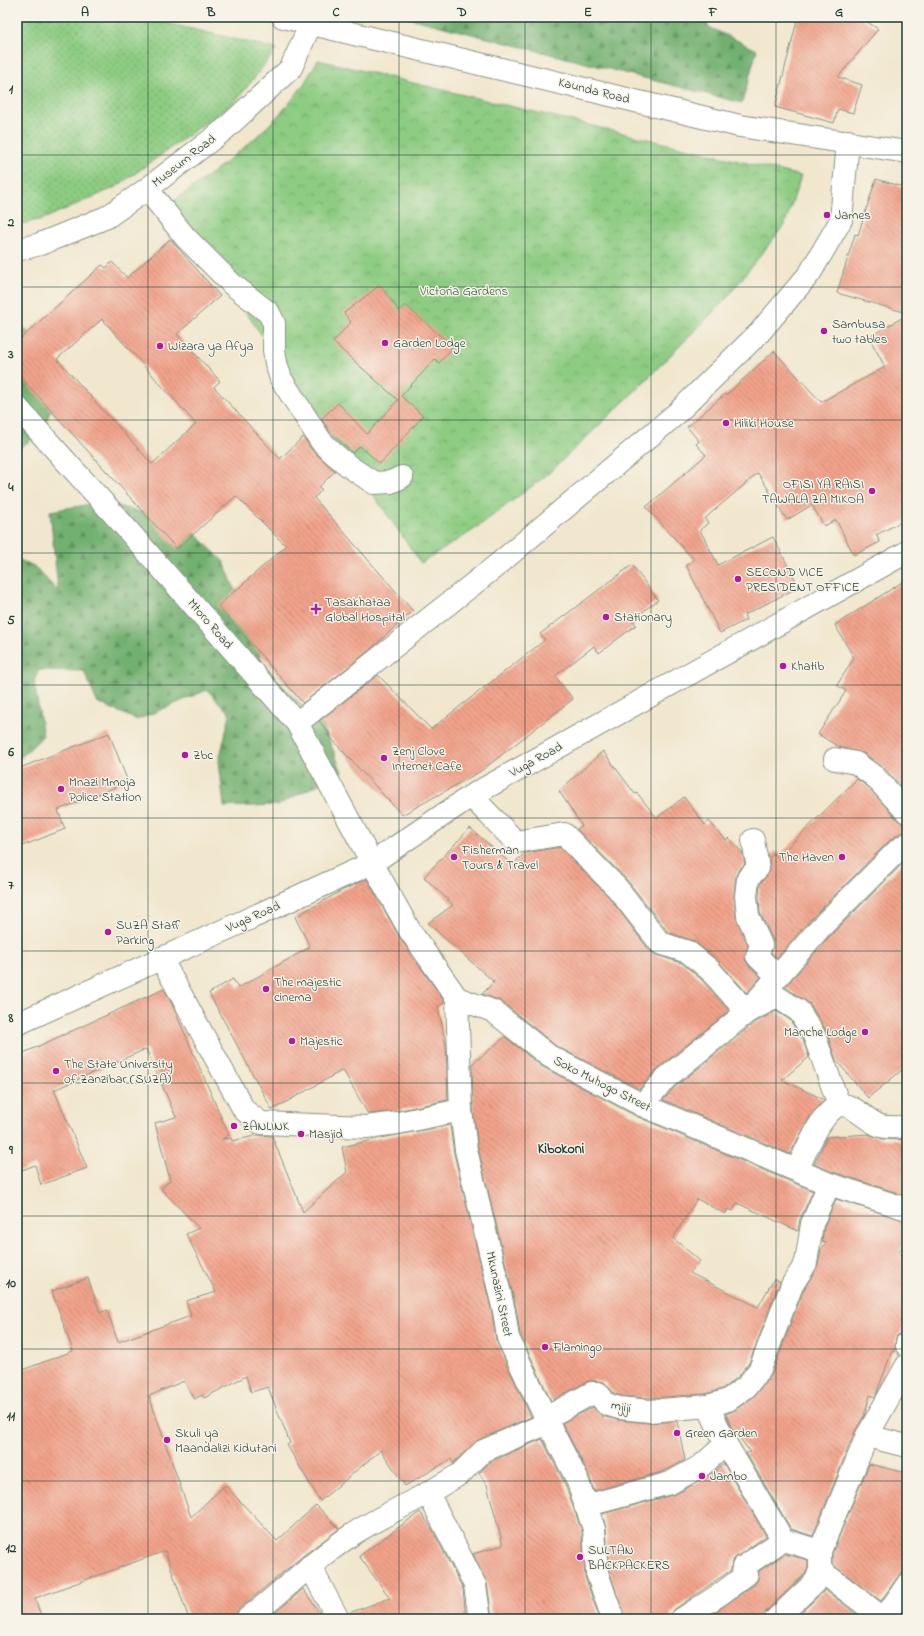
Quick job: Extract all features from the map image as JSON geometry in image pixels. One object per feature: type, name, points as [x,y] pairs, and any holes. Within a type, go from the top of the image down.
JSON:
[{"type":"street","name":"Kaunda Road","points":[[283,17],[740,126],[907,152]]},
{"type":"street","name":"Museum Road","points":[[17,250],[40,244],[107,218],[224,130],[291,68],[311,23]]},
{"type":"street","points":[[297,723],[496,566],[670,419],[760,332],[810,274],[841,220],[848,142]]},
{"type":"street","points":[[147,189],[186,238],[233,285],[269,313],[274,323],[274,350],[281,379],[321,441],[350,467],[374,483],[392,482],[402,477]]},
{"type":"street","name":"Mtoro Road","points":[[17,407],[119,520],[297,723],[372,863]]},
{"type":"street","name":"Vuga Road","points":[[17,1024],[372,863],[471,796],[907,552]]},
{"type":"street","points":[[835,759],[856,763],[875,777],[907,812]]},
{"type":"street","points":[[471,796],[516,842],[564,834],[618,889],[660,942],[688,952],[710,970],[747,1012]]},
{"type":"street","points":[[753,840],[758,868],[751,874],[747,881],[746,896],[748,916],[761,945],[757,956],[777,976]]},
{"type":"street","points":[[642,1105],[666,1078],[747,1012],[819,929],[899,849],[907,844]]},
{"type":"street","points":[[372,863],[410,931],[457,998]]},
{"type":"street","points":[[161,958],[244,1110],[262,1123],[366,1127],[461,1110]]},
{"type":"street","points":[[747,1012],[777,997],[799,1011],[814,1035],[839,1105]]},
{"type":"street","name":"Soko Muhogo Street","points":[[457,998],[493,1011],[549,1056],[642,1105],[829,1184],[907,1209]]},
{"type":"street","name":"Mkunazini Street","points":[[457,998],[461,1110],[466,1150],[504,1311],[508,1338],[577,1479],[594,1529],[598,1573],[613,1619]]},
{"type":"street","points":[[797,1170],[822,1120],[839,1105],[843,1105],[862,1114],[881,1126],[907,1127]]},
{"type":"street","points":[[829,1184],[812,1224],[806,1263],[792,1286],[760,1369],[746,1387],[728,1400],[708,1406],[726,1444],[783,1540],[820,1560],[884,1619],[907,1585]]},
{"type":"street","points":[[776,1619],[816,1581],[820,1560],[867,1436],[907,1365]]},
{"type":"street","name":"mjiji","points":[[547,1420],[592,1393],[598,1393],[606,1404],[619,1408],[650,1412],[708,1406]]},
{"type":"street","points":[[247,1619],[277,1596],[310,1566],[350,1536],[460,1474],[483,1451],[547,1420]]},
{"type":"street","points":[[867,1436],[907,1446]]},
{"type":"street","points":[[585,1506],[670,1483],[701,1466],[726,1444]]},
{"type":"street","points":[[428,1493],[475,1585],[479,1613],[478,1619]]},
{"type":"street","points":[[682,1619],[722,1593],[740,1579],[746,1574],[743,1567],[783,1540]]},
{"type":"street","points":[[310,1566],[338,1619]]},
{"type":"green space","points":[[17,17],[141,17],[277,49],[236,101],[116,187],[43,219],[17,225]]},
{"type":"green space","points":[[405,17],[702,17],[709,27],[757,50],[742,103]]},
{"type":"green space","name":"Victoria Gardens","points":[[318,60],[801,176],[785,224],[725,300],[635,391],[547,475],[472,531],[421,563],[170,204],[242,149],[275,119],[304,84]]},
{"type":"green space","points":[[17,321],[65,369],[43,431],[17,450]]},
{"type":"green space","points":[[103,502],[144,513],[195,533],[224,562],[263,663],[289,693],[322,723],[342,772],[278,805],[224,807],[219,761],[230,714],[207,690],[137,720],[97,702],[84,671],[39,670],[34,681],[43,736],[17,761],[17,559],[34,566],[58,591],[50,511]]},
{"type":"building","points":[[798,17],[860,17],[878,29],[838,77],[862,85],[853,113],[838,109],[834,123],[775,107]]},
{"type":"building","points":[[876,179],[907,188],[907,313],[837,293],[855,234],[858,235]]},
{"type":"building","points":[[170,239],[220,296],[177,334],[220,381],[214,387],[280,459],[303,437],[312,450],[335,471],[319,487],[322,490],[314,498],[413,611],[366,653],[303,703],[218,606],[286,546],[236,496],[177,549],[17,373],[17,342],[102,265],[106,268],[112,262],[127,278]],"holes":[[[102,319],[196,424],[152,464],[57,359]]]},
{"type":"building","points":[[380,285],[399,311],[405,305],[453,347],[439,363],[435,359],[401,396],[423,416],[380,464],[360,446],[353,453],[331,433],[321,419],[338,403],[367,434],[398,400],[333,342],[351,322],[344,313]]},
{"type":"building","points":[[907,315],[907,519],[876,535],[880,542],[854,555],[836,520],[824,526],[812,505],[787,520],[758,473],[710,514],[705,519],[708,523],[700,530],[718,565],[773,537],[799,587],[744,615],[746,620],[720,633],[686,565],[694,560],[646,507],[706,455],[696,444],[699,441],[687,427],[725,394],[726,395],[774,351],[821,402],[885,367],[869,337]]},
{"type":"building","points":[[632,565],[658,600],[632,620],[636,625],[599,653],[594,646],[555,676],[573,699],[481,771],[402,815],[328,735],[330,734],[319,721],[378,675],[431,729],[545,640],[540,634]]},
{"type":"building","points":[[907,579],[907,793],[884,768],[863,753],[839,747],[818,734],[846,691],[837,685],[854,658],[835,625]]},
{"type":"building","points":[[109,733],[128,782],[58,810],[65,829],[17,848],[17,769]]},
{"type":"building","points":[[603,751],[635,794],[637,793],[657,818],[684,797],[705,825],[709,821],[726,840],[729,838],[742,852],[745,864],[739,869],[736,876],[734,895],[736,917],[748,945],[745,959],[748,965],[761,977],[747,993],[719,962],[696,942],[668,932],[627,880],[577,829],[582,826],[559,791]]},
{"type":"building","points":[[857,779],[867,786],[898,820],[903,824],[907,824],[907,832],[900,833],[890,840],[810,920],[777,958],[771,953],[773,940],[760,913],[760,884],[770,871],[769,858],[776,851],[780,855]]},
{"type":"building","points":[[470,828],[512,865],[525,853],[560,847],[609,897],[650,951],[656,955],[682,963],[701,979],[729,1011],[658,1068],[639,1089],[556,1046],[501,1001],[482,994],[494,982],[428,923],[453,905],[424,877]]},
{"type":"building","points":[[907,859],[907,1066],[868,1098],[836,1060],[826,1031],[810,1004],[785,987],[828,938]]},
{"type":"building","points":[[367,879],[400,938],[445,1002],[438,1007],[446,1046],[448,1100],[396,1111],[368,1114],[343,1070],[272,1110],[209,993],[233,979],[238,988],[310,947],[295,917],[343,890]]},
{"type":"building","points":[[164,989],[229,1135],[222,1139],[231,1138],[232,1141],[259,1135],[272,1136],[303,1212],[347,1172],[342,1147],[450,1125],[454,1153],[492,1313],[496,1340],[531,1417],[478,1440],[453,1463],[451,1459],[405,1486],[381,1450],[320,1501],[287,1445],[290,1443],[268,1387],[251,1392],[246,1376],[204,1398],[202,1395],[194,1399],[184,1381],[149,1396],[191,1517],[225,1485],[277,1541],[316,1505],[339,1529],[304,1555],[239,1609],[235,1619],[189,1619],[165,1551],[35,1598],[42,1619],[17,1619],[17,1372],[73,1351],[52,1291],[88,1278],[100,1313],[107,1310],[118,1342],[191,1316],[186,1301],[216,1292],[186,1234],[199,1228],[161,1189],[170,1180],[155,1123],[176,1117],[146,1049],[54,1090],[87,1168],[41,1185],[35,1165],[17,1172],[17,1056]]},
{"type":"building","points":[[776,1011],[790,1020],[803,1040],[809,1057],[782,1080],[824,1100],[809,1118],[790,1154],[663,1100],[675,1087],[754,1023]]},
{"type":"building","points":[[505,1037],[543,1067],[636,1116],[813,1191],[800,1219],[798,1231],[737,1203],[733,1211],[728,1209],[725,1214],[697,1199],[673,1238],[700,1261],[690,1273],[758,1307],[774,1279],[780,1282],[749,1363],[737,1378],[722,1389],[706,1394],[650,1398],[621,1396],[614,1393],[604,1382],[592,1380],[551,1401],[520,1334],[516,1308],[478,1148],[473,1109],[472,1064]]},
{"type":"building","points":[[868,1134],[883,1139],[907,1140],[907,1196],[833,1172],[814,1164],[827,1137]]},
{"type":"building","points":[[836,1199],[907,1221],[907,1240],[899,1252],[907,1266],[907,1314],[901,1332],[896,1337],[894,1352],[892,1351],[875,1397],[870,1395],[864,1416],[855,1431],[813,1536],[791,1529],[746,1453],[750,1452],[731,1426],[726,1414],[735,1410],[753,1397],[772,1374],[803,1291],[818,1265],[821,1249],[826,1243],[822,1241],[824,1227]]},
{"type":"building","points":[[593,1407],[602,1416],[618,1420],[649,1423],[677,1421],[685,1460],[665,1471],[594,1491],[588,1473],[562,1423]]},
{"type":"building","points":[[542,1439],[565,1484],[582,1531],[585,1577],[600,1619],[575,1619],[571,1614],[562,1619],[491,1619],[487,1583],[473,1554],[503,1545],[487,1485],[479,1473],[490,1462]]},
{"type":"building","points":[[724,1464],[766,1536],[736,1557],[732,1562],[731,1570],[675,1609],[671,1613],[670,1619],[625,1619],[609,1570],[606,1528],[602,1514],[676,1494],[707,1477]]},
{"type":"building","points":[[869,1464],[907,1473],[907,1573],[901,1574],[897,1578],[881,1601],[832,1564],[832,1553]]},
{"type":"building","points":[[420,1512],[431,1527],[463,1589],[466,1619],[350,1619],[349,1613],[390,1598],[359,1556]]},
{"type":"building","points":[[785,1554],[808,1560],[808,1568],[805,1574],[767,1610],[764,1619],[705,1619],[755,1584],[758,1579],[759,1571]]},
{"type":"building","points":[[303,1589],[324,1619],[267,1619],[281,1608]]},
{"type":"building","points":[[825,1590],[863,1619],[794,1619]]},
{"type":"place","name":"James","points":[[827,215]]},
{"type":"place","name":"Sambusa two tables","points":[[824,331]]},
{"type":"place","name":"Garden Lodge","points":[[385,343]]},
{"type":"place","name":"Wizara ya Afya","points":[[160,346]]},
{"type":"place","name":"Hiliki House","points":[[726,423]]},
{"type":"place","name":"OFISI YA RAISI TAWALA ZA MIKOA","points":[[872,491]]},
{"type":"place","name":"SECOND VICE PRESIDENT OFFICE","points":[[738,579]]},
{"type":"place","name":"Tasakhataa Global Hospital","points":[[316,609]]},
{"type":"place","name":"Stationary","points":[[606,617]]},
{"type":"place","name":"Khatib","points":[[783,666]]},
{"type":"place","name":"Zbc","points":[[185,755]]},
{"type":"place","name":"Zenj Clove Internet Cafe","points":[[384,758]]},
{"type":"place","name":"Mnazi Mmoja Police Station","points":[[61,789]]},
{"type":"place","name":"Fisherman Tours & Travel","points":[[454,857]]},
{"type":"place","name":"The Haven","points":[[842,857]]},
{"type":"place","name":"SUZA Staff Parking","points":[[108,932]]},
{"type":"place","name":"The majestic cinema","points":[[266,989]]},
{"type":"place","name":"Manche Lodge","points":[[865,1032]]},
{"type":"place","name":"Majestic","points":[[292,1041]]},
{"type":"place","name":"The State University of Zanzibar (SUZA)","points":[[56,1071]]},
{"type":"place","name":"ZANLINK","points":[[234,1126]]},
{"type":"place","name":"Masjid","points":[[301,1134]]},
{"type":"place","name":"Flamingo","points":[[545,1347]]},
{"type":"place","name":"Green Garden","points":[[677,1433]]},
{"type":"place","name":"Skuli ya Maandalizi Kidutani","points":[[167,1440]]},
{"type":"place","name":"Jambo","points":[[702,1476]]},
{"type":"place","name":"SULTAN BACKPACKERS","points":[[580,1557]]},
{"type":"district","name":"Kibokoni","points":[[561,1149]]}]
